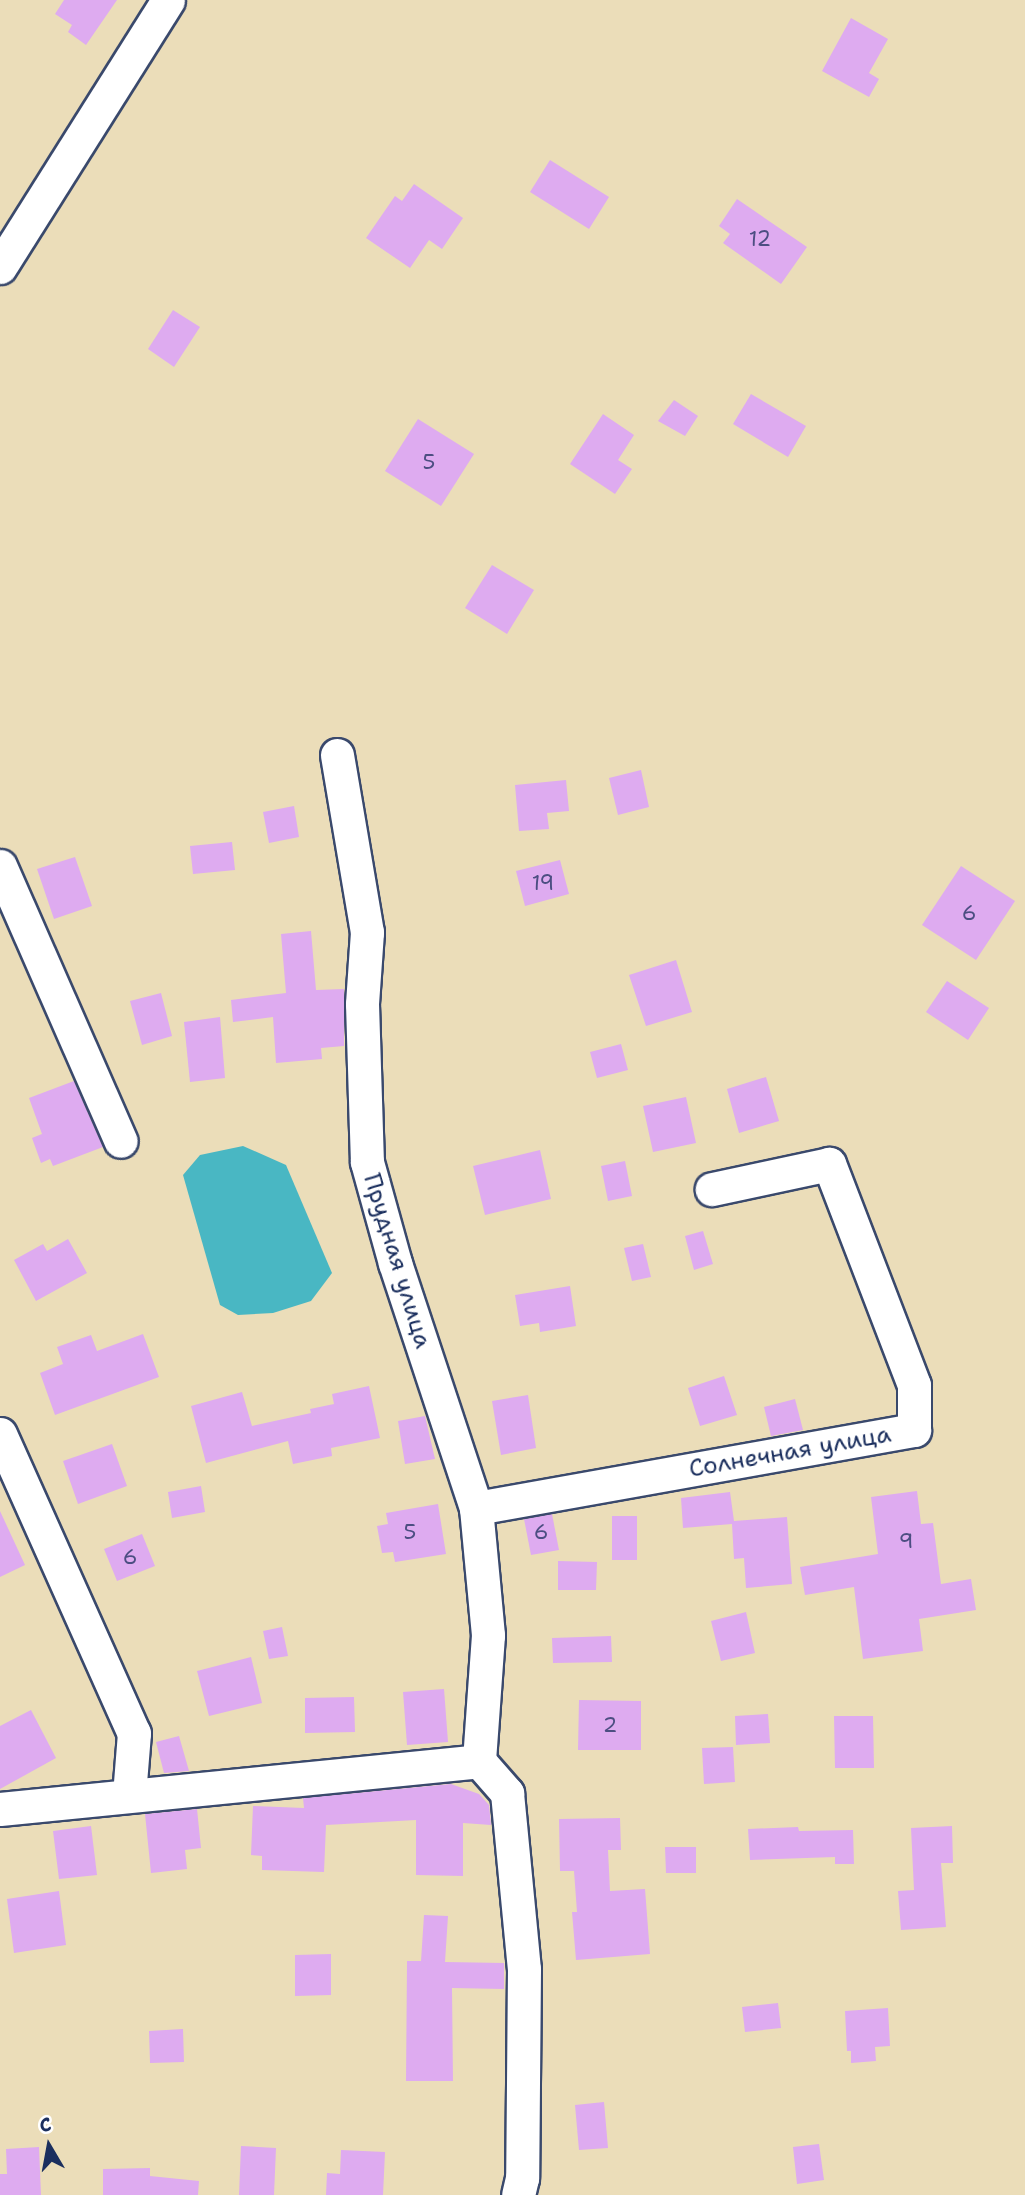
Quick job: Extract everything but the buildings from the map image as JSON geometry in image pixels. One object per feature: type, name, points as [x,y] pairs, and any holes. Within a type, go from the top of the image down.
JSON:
[{"type":"street","points":[[0,267],[168,0]]},
{"type":"street","name":"Прудная улица","points":[[337,755],[367,932],[362,1017],[367,1163],[395,1263],[476,1508],[488,1635],[480,1761]]},
{"type":"street","points":[[0,866],[121,1141]]},
{"type":"street","name":"Солнечная улица","points":[[476,1508],[914,1430],[914,1385],[829,1164],[712,1189]]},
{"type":"street","points":[[0,1434],[134,1732],[129,1795]]},
{"type":"street","points":[[0,1809],[480,1761],[507,1793],[524,1969],[522,2178],[518,2195]]},
{"type":"water","points":[[243,1146],[286,1165],[332,1273],[311,1301],[273,1313],[238,1315],[220,1305],[183,1175],[200,1155]]}]
